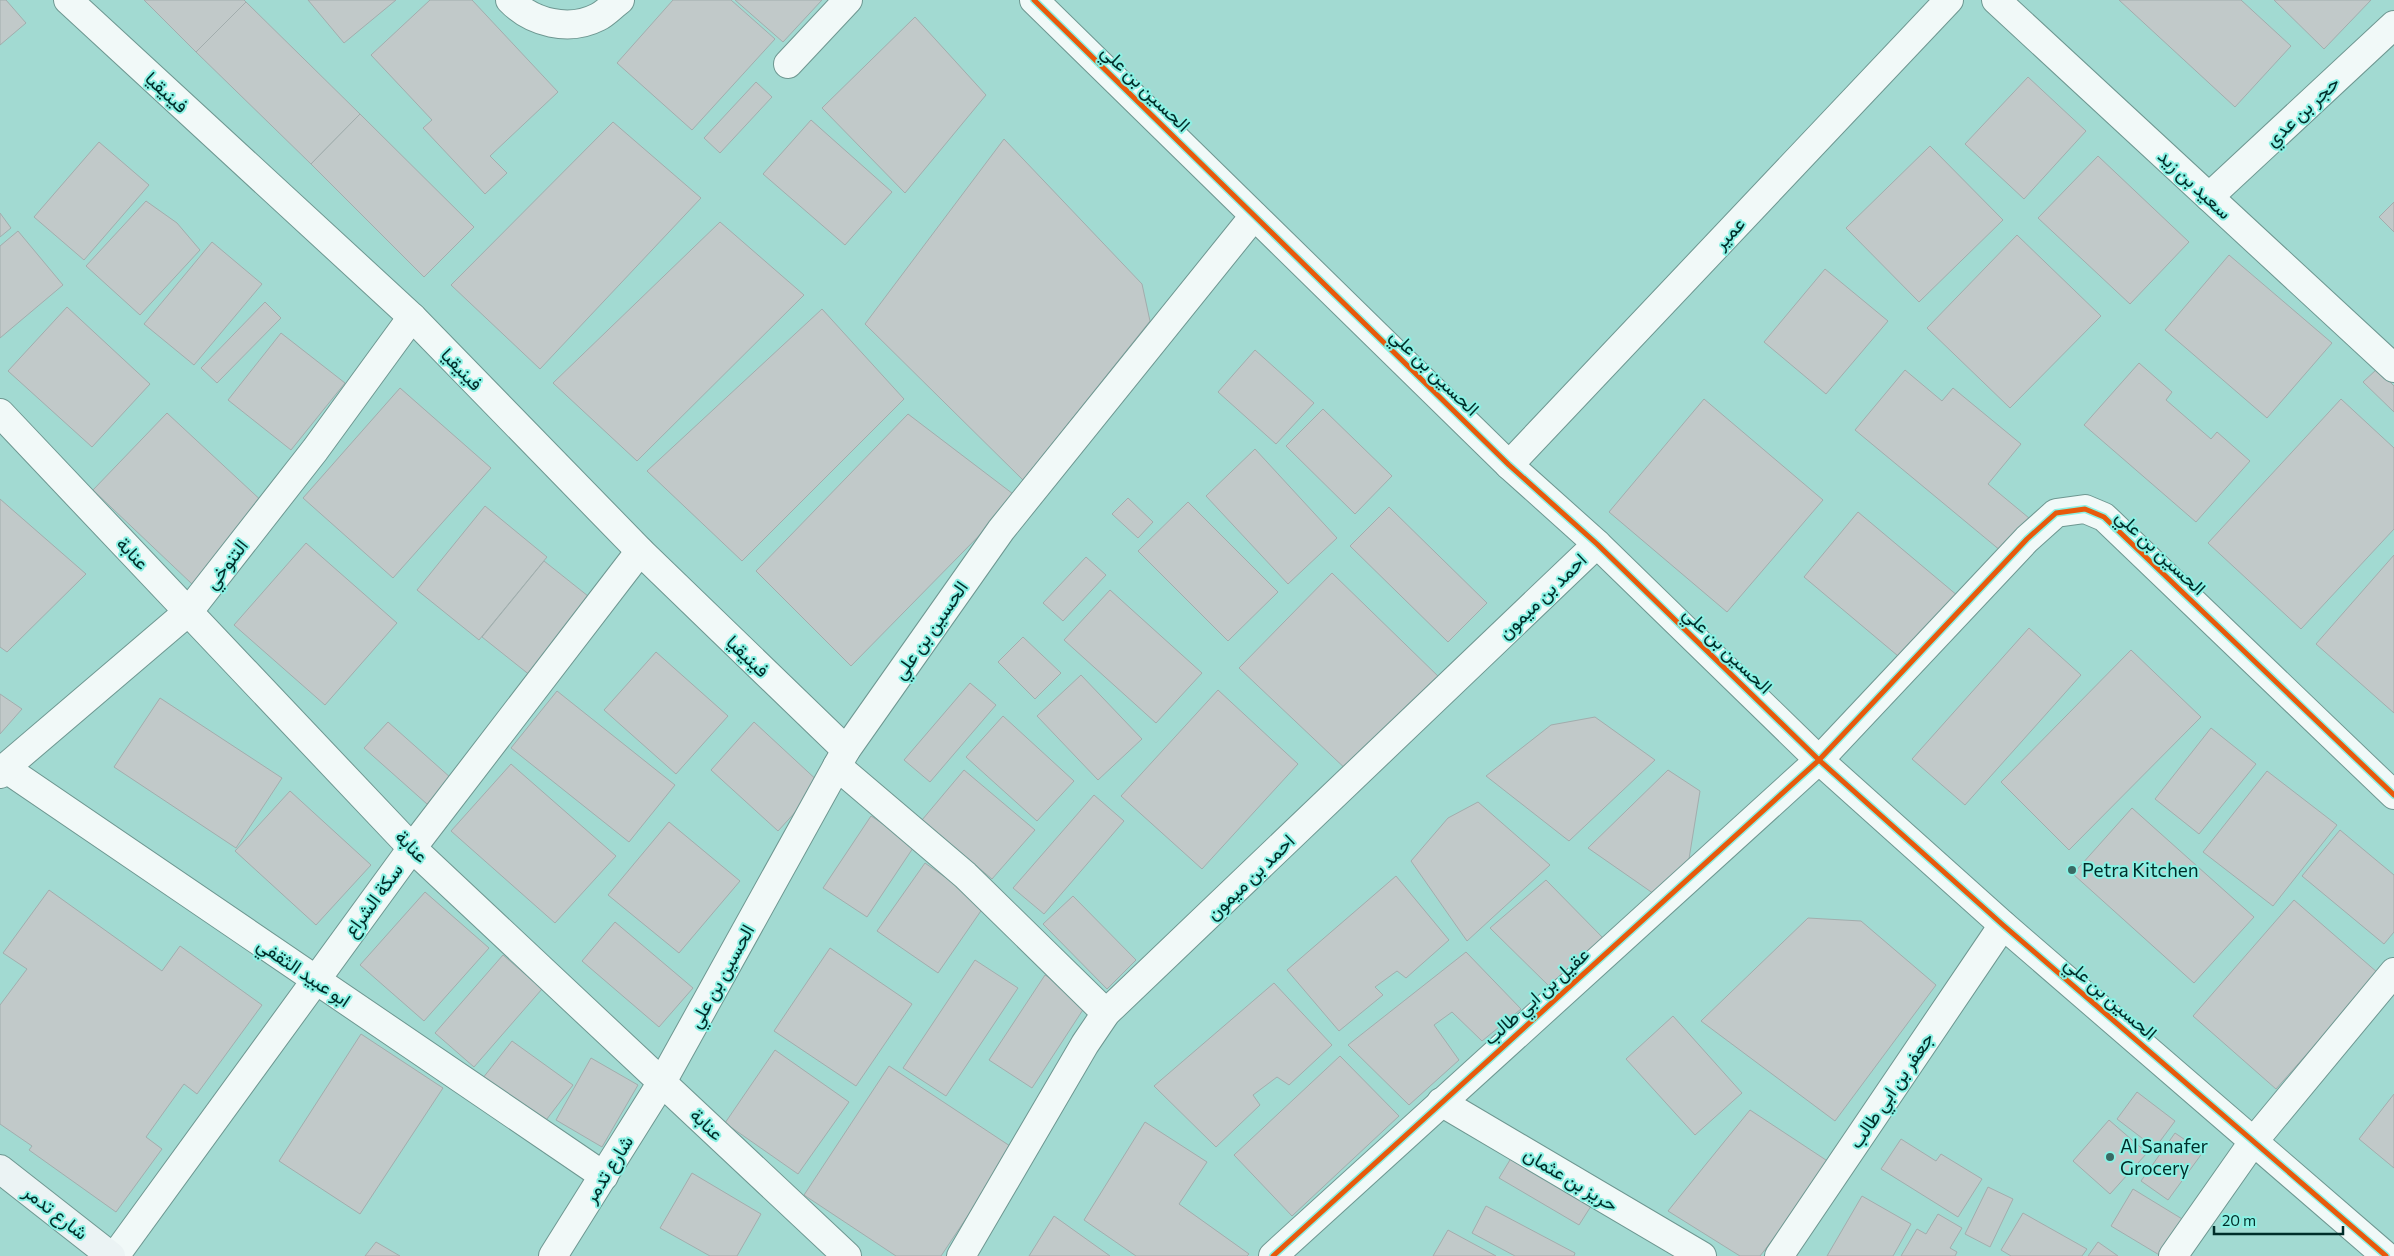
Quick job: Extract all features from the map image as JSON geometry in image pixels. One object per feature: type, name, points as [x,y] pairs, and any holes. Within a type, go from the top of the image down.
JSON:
[{"type":"street","name":"فينيقيا","points":[[68,0],[412,317],[841,758],[965,875],[1106,1013]]},
{"type":"street","points":[[510,0],[540,21],[570,25],[599,17],[620,0]]},
{"type":"street","points":[[788,64],[848,0]]},
{"type":"street","name":"الحسين بن علي","points":[[1034,0],[1509,465],[1597,544],[1819,760],[2003,925],[2386,1256]]},
{"type":"street","name":"عمير","points":[[1509,465],[1948,0]]},
{"type":"street","name":"سعيد بن زيد","points":[[1996,0],[2394,368]]},
{"type":"street","name":"حجر بن عدي","points":[[2209,197],[2394,25]]},
{"type":"street","name":"الحسين بن علي","points":[[662,1082],[841,758],[1001,530],[1254,216]]},
{"type":"street","name":"التنوخي","points":[[2,771],[189,611],[315,450],[412,317]]},
{"type":"street","name":"عنابة","points":[[0,413],[412,848],[847,1256]]},
{"type":"street","name":"الحسين بن علي","points":[[1819,760],[2027,539],[2056,513],[2085,509],[2104,518],[2394,795]]},
{"type":"street","name":"احمد بن ميمون","points":[[961,1256],[1085,1044],[1106,1013],[1597,544]]},
{"type":"street","name":"سكة الشراع","points":[[113,1256],[412,848],[640,551]]},
{"type":"street","name":"عقيل بن ابي طالب","points":[[1273,1256],[1819,760]]},
{"type":"street","name":"ابو عبيد الثقفي","points":[[2,771],[315,979],[604,1176]]},
{"type":"street","name":"جعفر بن ابي طالب","points":[[1779,1256],[2003,925]]},
{"type":"street","points":[[2173,1256],[2253,1142],[2394,972]]},
{"type":"street","name":"شارع تدمر","points":[[553,1256],[662,1082]]},
{"type":"street","name":"حريز بن عثمان","points":[[1441,1102],[1702,1256]]},
{"type":"street","name":"شارع تدمر","points":[[0,1169],[113,1256]]},
{"type":"building","points":[[0,0],[6,0],[26,23],[0,45]]},
{"type":"building","points":[[144,0],[244,0],[246,2],[196,52]]},
{"type":"building","points":[[308,0],[396,0],[344,43]]},
{"type":"building","points":[[430,0],[472,0],[558,92],[490,156],[507,173],[485,194],[423,128],[432,120],[371,55]]},
{"type":"building","points":[[673,0],[731,0],[775,39],[692,130],[617,63]]},
{"type":"building","points":[[735,0],[822,0],[783,42]]},
{"type":"building","points":[[2119,0],[2241,0],[2291,46],[2235,107]]},
{"type":"building","points":[[2274,0],[2371,0],[2324,49]]},
{"type":"building","points":[[246,2],[360,114],[311,164],[196,52]]},
{"type":"building","points":[[915,17],[986,95],[905,193],[822,108]]},
{"type":"building","points":[[2028,77],[2086,131],[2024,199],[1965,144]]},
{"type":"building","points":[[756,82],[772,97],[720,153],[704,138]]},
{"type":"building","points":[[360,114],[474,227],[424,277],[311,164]]},
{"type":"building","points":[[811,120],[892,192],[845,245],[763,174]]},
{"type":"building","points":[[613,122],[701,198],[540,369],[451,285]]},
{"type":"building","points":[[1004,139],[1142,284],[1150,321],[1023,480],[865,324]]},
{"type":"building","points":[[99,142],[149,185],[84,260],[34,217]]},
{"type":"building","points":[[1930,146],[2003,220],[1919,302],[1846,228]]},
{"type":"building","points":[[2098,156],[2189,242],[2130,304],[2038,218]]},
{"type":"building","points":[[146,201],[177,223],[200,250],[140,315],[86,266]]},
{"type":"building","points":[[2394,202],[2394,232],[2379,217]]},
{"type":"building","points":[[0,213],[11,228],[0,237]]},
{"type":"building","points":[[720,222],[804,295],[637,461],[553,383]]},
{"type":"building","points":[[18,231],[63,285],[0,338],[0,246]]},
{"type":"building","points":[[2017,235],[2101,316],[2010,408],[1927,328]]},
{"type":"building","points":[[212,242],[262,284],[194,365],[144,324]]},
{"type":"building","points":[[2229,255],[2332,343],[2267,418],[2165,330]]},
{"type":"building","points":[[1825,269],[1888,321],[1826,394],[1764,342]]},
{"type":"building","points":[[265,302],[281,318],[217,383],[201,368]]},
{"type":"building","points":[[67,307],[150,384],[92,447],[8,371]]},
{"type":"building","points":[[822,309],[904,399],[742,561],[647,471]]},
{"type":"building","points":[[281,333],[345,383],[291,450],[228,400]]},
{"type":"building","points":[[1255,350],[1314,403],[1276,444],[1218,392]]},
{"type":"building","points":[[2139,363],[2172,392],[2166,400],[2211,439],[2217,432],[2250,461],[2196,522],[2084,425]]},
{"type":"building","points":[[2377,369],[2394,386],[2394,412],[2363,382]]},
{"type":"building","points":[[1905,370],[1942,401],[1953,388],[2021,444],[1988,484],[2029,518],[2001,551],[1855,430]]},
{"type":"building","points":[[400,388],[491,468],[393,578],[303,498]]},
{"type":"building","points":[[1704,399],[1823,500],[1727,612],[1609,512]]},
{"type":"building","points":[[2341,399],[2394,448],[2394,529],[2301,629],[2208,543]]},
{"type":"building","points":[[1323,409],[1392,476],[1355,514],[1286,446]]},
{"type":"building","points":[[167,413],[266,505],[192,584],[93,490]]},
{"type":"building","points":[[908,414],[1017,497],[851,666],[756,571]]},
{"type":"building","points":[[1255,449],[1337,538],[1288,584],[1206,496]]},
{"type":"building","points":[[1128,498],[1153,522],[1138,538],[1112,514]]},
{"type":"building","points":[[0,499],[86,574],[7,652],[0,647]]},
{"type":"building","points":[[1188,502],[1278,592],[1228,641],[1138,551]]},
{"type":"building","points":[[485,506],[547,557],[479,640],[417,590]]},
{"type":"building","points":[[1389,507],[1487,603],[1448,642],[1350,546]]},
{"type":"building","points":[[1858,512],[1958,596],[1904,661],[1804,577]]},
{"type":"building","points":[[306,543],[397,623],[325,705],[234,625]]},
{"type":"building","points":[[2394,555],[2394,713],[2316,644]]},
{"type":"building","points":[[1086,557],[1106,575],[1063,621],[1043,603]]},
{"type":"building","points":[[544,561],[593,600],[531,676],[482,637]]},
{"type":"building","points":[[1332,573],[1441,679],[1350,773],[1239,668]]},
{"type":"building","points":[[1110,590],[1202,673],[1156,723],[1064,640]]},
{"type":"building","points":[[2029,628],[2081,675],[1965,805],[1912,759]]},
{"type":"building","points":[[1023,637],[1061,673],[1035,699],[998,662]]},
{"type":"building","points":[[2131,650],[2201,717],[2069,850],[2001,782]]},
{"type":"building","points":[[656,652],[728,716],[676,774],[604,710]]},
{"type":"building","points":[[1081,675],[1142,739],[1098,780],[1037,716]]},
{"type":"building","points":[[970,683],[996,705],[930,782],[904,760]]},
{"type":"building","points":[[1218,690],[1298,764],[1202,869],[1121,796]]},
{"type":"building","points":[[557,691],[675,785],[629,842],[511,748]]},
{"type":"building","points":[[0,694],[22,709],[0,734]]},
{"type":"building","points":[[160,698],[282,778],[236,848],[114,767]]},
{"type":"building","points":[[1003,716],[1074,781],[1037,821],[966,757]]},
{"type":"building","points":[[1595,717],[1655,760],[1569,841],[1486,776],[1551,725]]},
{"type":"building","points":[[388,722],[451,778],[427,804],[364,748]]},
{"type":"building","points":[[754,722],[821,784],[778,831],[711,770]]},
{"type":"building","points":[[2211,728],[2256,764],[2199,834],[2155,799]]},
{"type":"building","points":[[511,764],[616,856],[555,923],[451,831]]},
{"type":"building","points":[[964,770],[1035,830],[992,879],[922,820]]},
{"type":"building","points":[[1668,770],[1700,791],[1688,865],[1657,896],[1588,848]]},
{"type":"building","points":[[2267,771],[2337,825],[2273,906],[2203,852]]},
{"type":"building","points":[[290,791],[371,865],[316,925],[235,851]]},
{"type":"building","points":[[1094,795],[1124,821],[1044,914],[1013,888]]},
{"type":"building","points":[[1478,802],[1550,865],[1467,941],[1411,861],[1448,818]]},
{"type":"building","points":[[2132,808],[2254,917],[2194,983],[2073,874]]},
{"type":"building","points":[[871,816],[915,845],[867,917],[823,888]]},
{"type":"building","points":[[669,822],[740,881],[679,953],[608,895]]},
{"type":"building","points":[[2340,830],[2394,875],[2394,932],[2384,944],[2302,876]]},
{"type":"building","points":[[925,863],[985,905],[938,973],[877,931]]},
{"type":"building","points":[[1396,876],[1449,940],[1406,978],[1397,971],[1375,987],[1383,995],[1339,1031],[1287,970]]},
{"type":"building","points":[[1546,880],[1604,939],[1550,987],[1490,928]]},
{"type":"building","points":[[49,890],[162,971],[180,946],[262,1005],[197,1094],[184,1084],[146,1137],[162,1149],[116,1212],[29,1150],[32,1146],[0,1124],[0,1005],[27,969],[3,953]]},
{"type":"building","points":[[425,892],[489,948],[424,1021],[360,965]]},
{"type":"building","points":[[1073,896],[1136,960],[1107,989],[1043,924]]},
{"type":"building","points":[[2294,900],[2378,973],[2276,1089],[2193,1016]]},
{"type":"building","points":[[1808,918],[1861,921],[1936,985],[1835,1121],[1701,1021]]},
{"type":"building","points":[[615,922],[693,988],[659,1027],[582,961]]},
{"type":"building","points":[[830,948],[912,1004],[856,1086],[774,1031]]},
{"type":"building","points":[[1466,952],[1521,1009],[1482,1041],[1452,1012],[1434,1025],[1459,1060],[1409,1105],[1348,1045]]},
{"type":"building","points":[[503,955],[542,989],[474,1067],[435,1033]]},
{"type":"building","points":[[975,960],[1018,988],[946,1096],[903,1068]]},
{"type":"building","points":[[1045,975],[1088,1002],[1032,1088],[989,1060]]},
{"type":"building","points":[[1274,983],[1332,1045],[1289,1085],[1277,1077],[1253,1095],[1260,1105],[1216,1147],[1154,1086]]},
{"type":"building","points":[[1673,1016],[1742,1093],[1695,1135],[1626,1059]]},
{"type":"building","points":[[361,1034],[443,1088],[360,1214],[279,1161]]},
{"type":"building","points":[[512,1041],[573,1085],[540,1128],[479,1083]]},
{"type":"building","points":[[775,1050],[849,1102],[798,1174],[725,1123]]},
{"type":"building","points":[[1340,1056],[1399,1116],[1292,1216],[1234,1155]]},
{"type":"building","points":[[591,1058],[638,1085],[602,1147],[556,1120]]},
{"type":"building","points":[[889,1066],[1013,1148],[941,1256],[896,1256],[804,1195]]},
{"type":"building","points":[[2137,1092],[2175,1121],[2155,1148],[2117,1119]]},
{"type":"building","points":[[2394,1094],[2394,1168],[2359,1139]]},
{"type":"building","points":[[1750,1110],[1832,1164],[1760,1256],[1740,1256],[1668,1211]]},
{"type":"building","name":"Al Sanafer Grocery","points":[[2109,1120],[2147,1153],[2110,1194],[2073,1161]]},
{"type":"building","points":[[1145,1122],[1207,1162],[1179,1204],[1249,1254],[1247,1256],[1136,1256],[1084,1220]]},
{"type":"building","points":[[2175,1133],[2203,1152],[2168,1200],[2141,1181]]},
{"type":"building","points":[[1901,1139],[1936,1161],[1941,1154],[1982,1179],[1958,1217],[1881,1169]]},
{"type":"building","points":[[1513,1155],[1593,1203],[1579,1225],[1499,1178]]},
{"type":"building","points":[[692,1173],[761,1214],[737,1256],[710,1256],[660,1228]]},
{"type":"building","points":[[1988,1187],[2013,1199],[1990,1247],[1965,1234]]},
{"type":"building","points":[[2133,1189],[2192,1225],[2161,1256],[2111,1226]]},
{"type":"building","points":[[1862,1196],[1911,1224],[1893,1256],[1827,1256]]},
{"type":"building","points":[[1486,1206],[1575,1253],[1574,1256],[1515,1256],[1472,1233]]},
{"type":"building","points":[[2023,1213],[2087,1249],[2082,1256],[2011,1256],[2001,1250]]},
{"type":"building","points":[[1938,1214],[1962,1228],[1950,1248],[1957,1252],[1955,1256],[1901,1256],[1917,1229],[1926,1234]]},
{"type":"building","points":[[1054,1216],[1110,1256],[1029,1256]]},
{"type":"building","points":[[1448,1230],[1496,1256],[1433,1256]]},
{"type":"building","points":[[376,1242],[400,1256],[365,1256]]},
{"type":"building","points":[[2098,1242],[2118,1256],[2088,1256]]},
{"type":"cycle path","points":[[1034,0],[1509,465],[1597,544],[1819,760],[2003,925],[2386,1256]]},
{"type":"cycle path","points":[[1273,1256],[1819,760],[2027,539],[2056,513],[2085,509],[2104,517],[2394,795]]},
{"type":"place","name":"Petra Kitchen","points":[[2072,870]]},
{"type":"place","name":"Al Sanafer Grocery","points":[[2110,1157]]}]
